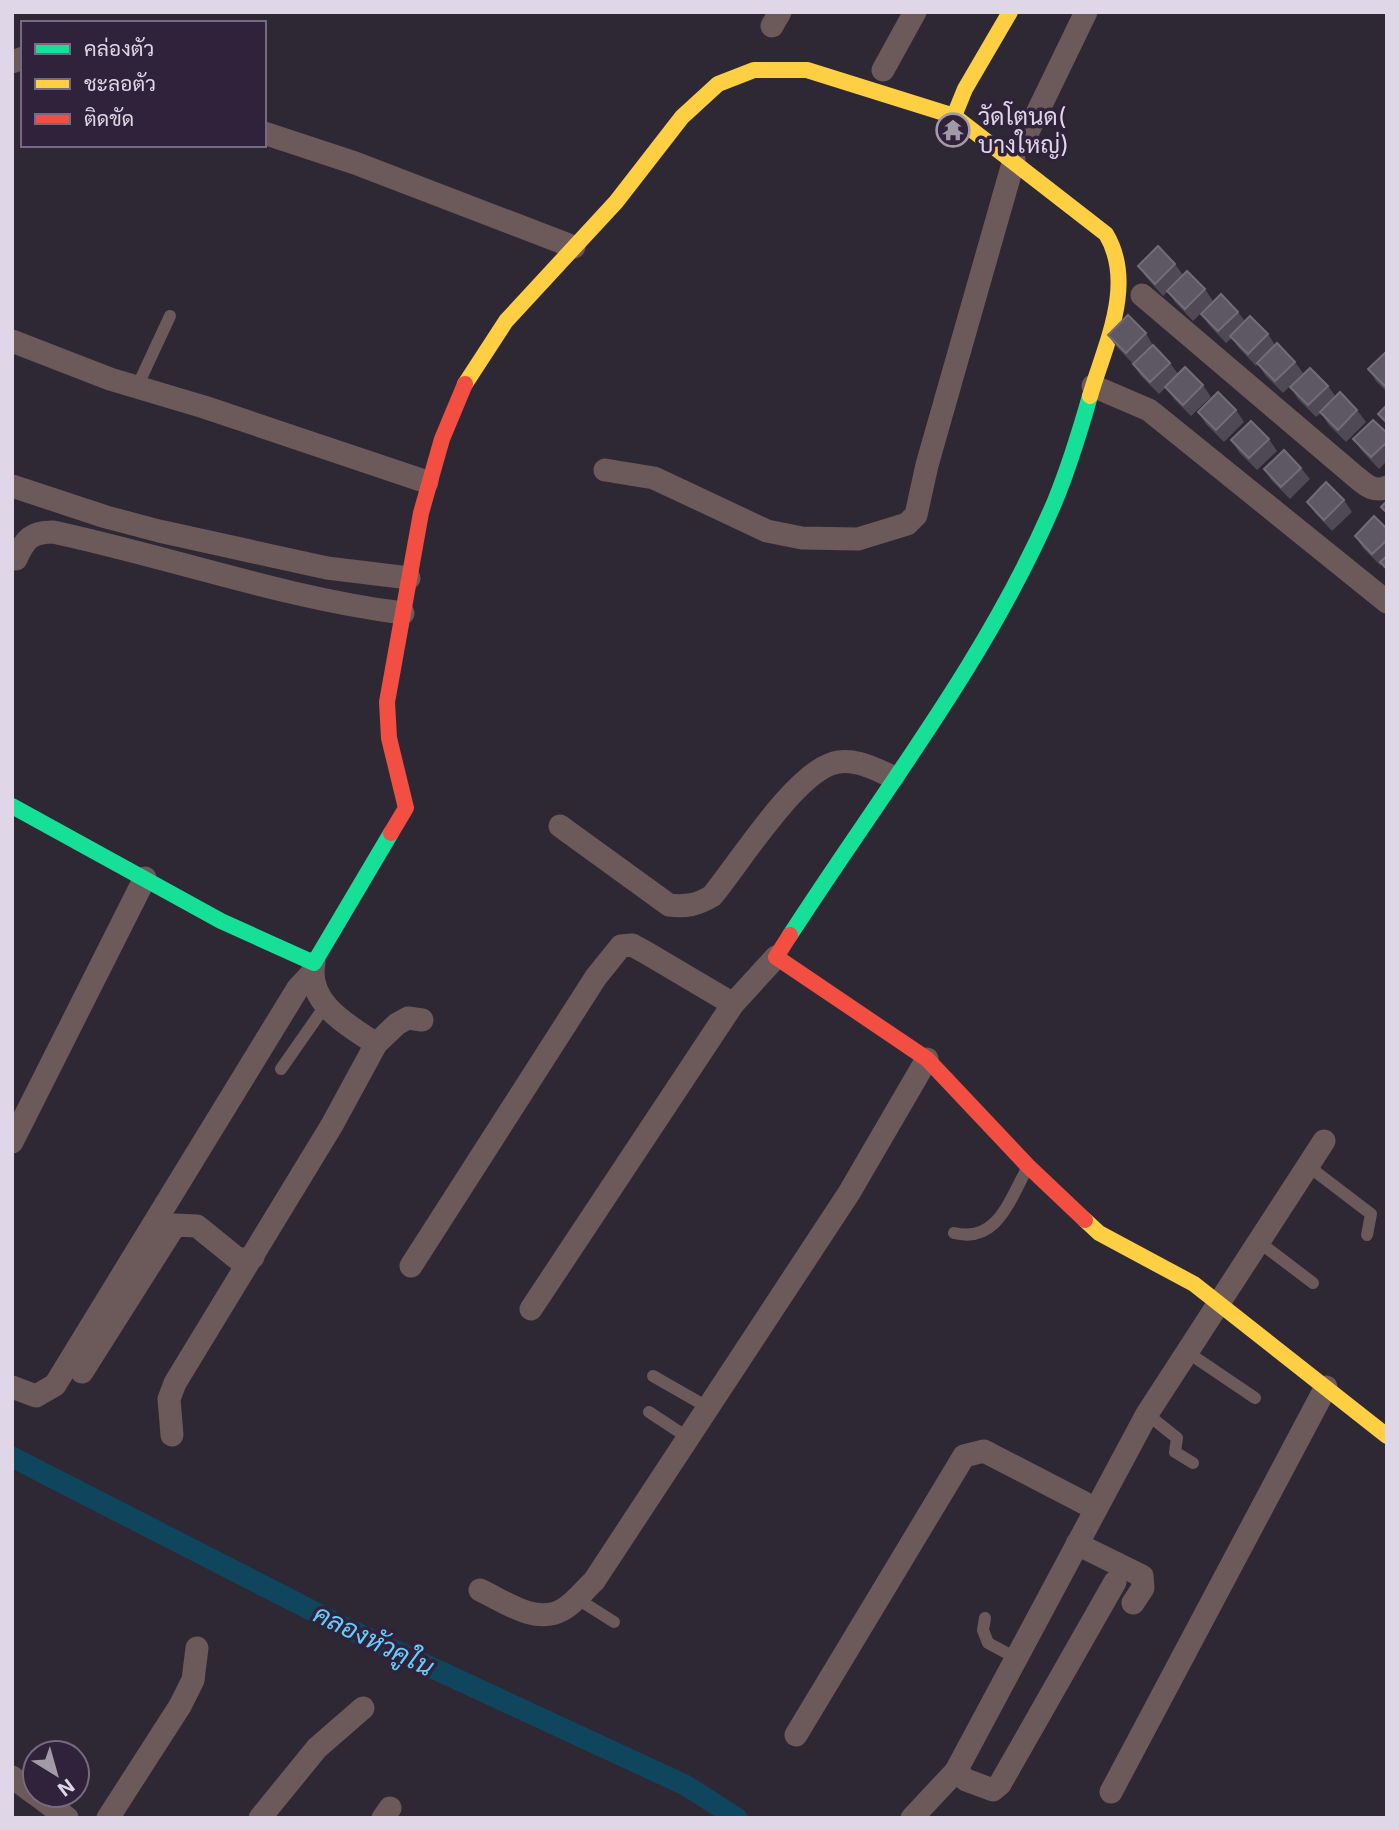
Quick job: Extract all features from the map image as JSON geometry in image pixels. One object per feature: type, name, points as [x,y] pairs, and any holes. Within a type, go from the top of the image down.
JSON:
[{"type":"street","points":[[883,70],[915,12]]},
{"type":"street","points":[[954,116],[965,89],[1010,12]]},
{"type":"street","points":[[605,470],[654,478],[768,531],[802,538],[858,538],[907,524],[916,515],[1019,150],[1086,12]]},
{"type":"street","points":[[12,1387],[36,1396],[55,1385],[313,968],[406,808],[386,721],[427,482],[473,364],[513,313],[617,201],[707,92],[731,77],[757,68],[796,68],[927,105],[1019,150],[1106,234],[1119,255],[1123,270],[1121,288],[1093,386],[1055,500],[1021,571],[961,677],[776,957],[733,1004],[531,1309]]},
{"type":"street","points":[[266,134],[355,163],[574,247]]},
{"type":"street","points":[[1142,295],[1356,477],[1371,488],[1380,490],[1387,487]]},
{"type":"street","points":[[12,341],[136,387],[427,482]]},
{"type":"street","points":[[1093,386],[1149,410],[1387,602]]},
{"type":"street","points":[[12,486],[106,517],[159,531],[327,568],[409,578]]},
{"type":"street","points":[[16,559],[30,536],[37,532],[53,532],[314,596],[403,613]]},
{"type":"street","points":[[560,825],[669,905],[690,906],[712,896],[789,797],[812,775],[832,763],[852,762],[865,764],[893,777]]},
{"type":"street","points":[[12,806],[313,968]]},
{"type":"street","points":[[12,1142],[145,878]]},
{"type":"street","points":[[411,1266],[596,977],[621,946],[632,945],[645,951],[733,1004]]},
{"type":"street","points":[[776,957],[927,1059],[1028,1166],[1110,1241],[1194,1284],[1387,1436]]},
{"type":"street","points":[[313,968],[316,990],[325,1006],[376,1044]]},
{"type":"street","points":[[172,1435],[169,1399],[175,1383],[332,1125],[376,1044],[408,1018],[422,1020]]},
{"type":"street","points":[[480,1590],[528,1613],[542,1615],[562,1610],[594,1581],[690,1439],[849,1193],[927,1059]]},
{"type":"street","points":[[912,1818],[956,1771],[1147,1414],[1324,1141]]},
{"type":"street","points":[[82,1372],[175,1226],[197,1226],[239,1260],[253,1257]]},
{"type":"street","points":[[1111,1792],[1326,1387]]},
{"type":"street","points":[[796,1735],[964,1456],[984,1451],[1096,1509]]},
{"type":"street","points":[[1077,1544],[1142,1576],[1143,1588],[1133,1603]]},
{"type":"street","points":[[956,1771],[981,1787],[993,1790],[1000,1784],[1115,1582]]},
{"type":"street","points":[[108,1818],[180,1706],[193,1681],[197,1648]]},
{"type":"street","points":[[260,1818],[317,1748],[363,1708]]},
{"type":"lane","points":[[136,387],[170,316]]},
{"type":"lane","points":[[281,1069],[325,1006]]},
{"type":"lane","points":[[954,1233],[975,1236],[987,1231],[1028,1166]]},
{"type":"lane","points":[[1308,1166],[1363,1205],[1371,1214],[1367,1236]]},
{"type":"lane","points":[[1259,1241],[1313,1283]]},
{"type":"lane","points":[[1187,1352],[1255,1398]]},
{"type":"lane","points":[[653,1376],[709,1408]]},
{"type":"lane","points":[[649,1412],[690,1439]]},
{"type":"lane","points":[[1147,1414],[1177,1438],[1175,1452],[1193,1463]]},
{"type":"lane","points":[[576,1598],[614,1622]]},
{"type":"lane","points":[[985,1618],[983,1630],[988,1643],[1016,1658]]},
{"type":"building","points":[[1158,246],[1175,264],[1155,284],[1138,266]]},
{"type":"building","points":[[1187,271],[1205,289],[1185,309],[1167,291]]},
{"type":"building","points":[[1221,294],[1238,312],[1218,331],[1201,314]]},
{"type":"building","points":[[1128,315],[1146,333],[1126,353],[1108,335]]},
{"type":"building","points":[[1250,316],[1268,334],[1248,354],[1230,336]]},
{"type":"building","points":[[1277,343],[1295,362],[1275,381],[1257,363]]},
{"type":"building","points":[[1153,345],[1170,363],[1150,382],[1133,364]]},
{"type":"building","points":[[1387,351],[1387,386],[1386,387],[1368,369]]},
{"type":"building","points":[[1185,367],[1203,385],[1183,405],[1165,387]]},
{"type":"building","points":[[1310,368],[1328,386],[1308,405],[1290,387]]},
{"type":"building","points":[[1218,392],[1236,410],[1216,430],[1198,412]]},
{"type":"building","points":[[1340,392],[1357,410],[1338,430],[1320,412]]},
{"type":"building","points":[[1387,405],[1387,423],[1378,414]]},
{"type":"building","points":[[1373,420],[1387,433],[1387,442],[1371,457],[1353,439]]},
{"type":"building","points":[[1251,421],[1269,439],[1249,458],[1231,440]]},
{"type":"building","points":[[1284,450],[1301,468],[1281,487],[1264,469]]},
{"type":"building","points":[[1326,482],[1344,500],[1324,520],[1307,502]]},
{"type":"building","points":[[1387,501],[1387,513],[1381,507]]},
{"type":"building","points":[[1374,516],[1387,529],[1387,540],[1372,554],[1355,536]]},
{"type":"building","points":[[1387,556],[1387,569],[1380,562]]},
{"type":"waterway","name":"คลองหัวคูใน","points":[[12,1457],[342,1626],[685,1785],[737,1818]]},
{"type":"traffic: fast","points":[[790,935],[932,724],[999,615],[1055,501],[1090,396]]},
{"type":"traffic: fast","points":[[12,806],[221,921],[314,963],[391,833]]},
{"type":"traffic: slow","points":[[1010,12],[965,89],[954,116],[1106,234],[1115,253],[1118,294],[1110,336],[1090,396]]},
{"type":"traffic: slow","points":[[465,384],[506,321],[616,202],[682,117],[718,84],[754,70],[807,70],[954,116]]},
{"type":"traffic: slow","points":[[1085,1220],[1099,1233],[1194,1284],[1387,1436]]},
{"type":"traffic: jam","points":[[391,833],[406,808],[389,738],[387,702],[421,513],[442,439],[465,384]]},
{"type":"traffic: jam","points":[[790,935],[776,957],[927,1059],[1028,1166],[1085,1220]]},
{"type":"place","name":"วัดโตนด( บางใหญ่)","points":[[953,130]]}]
